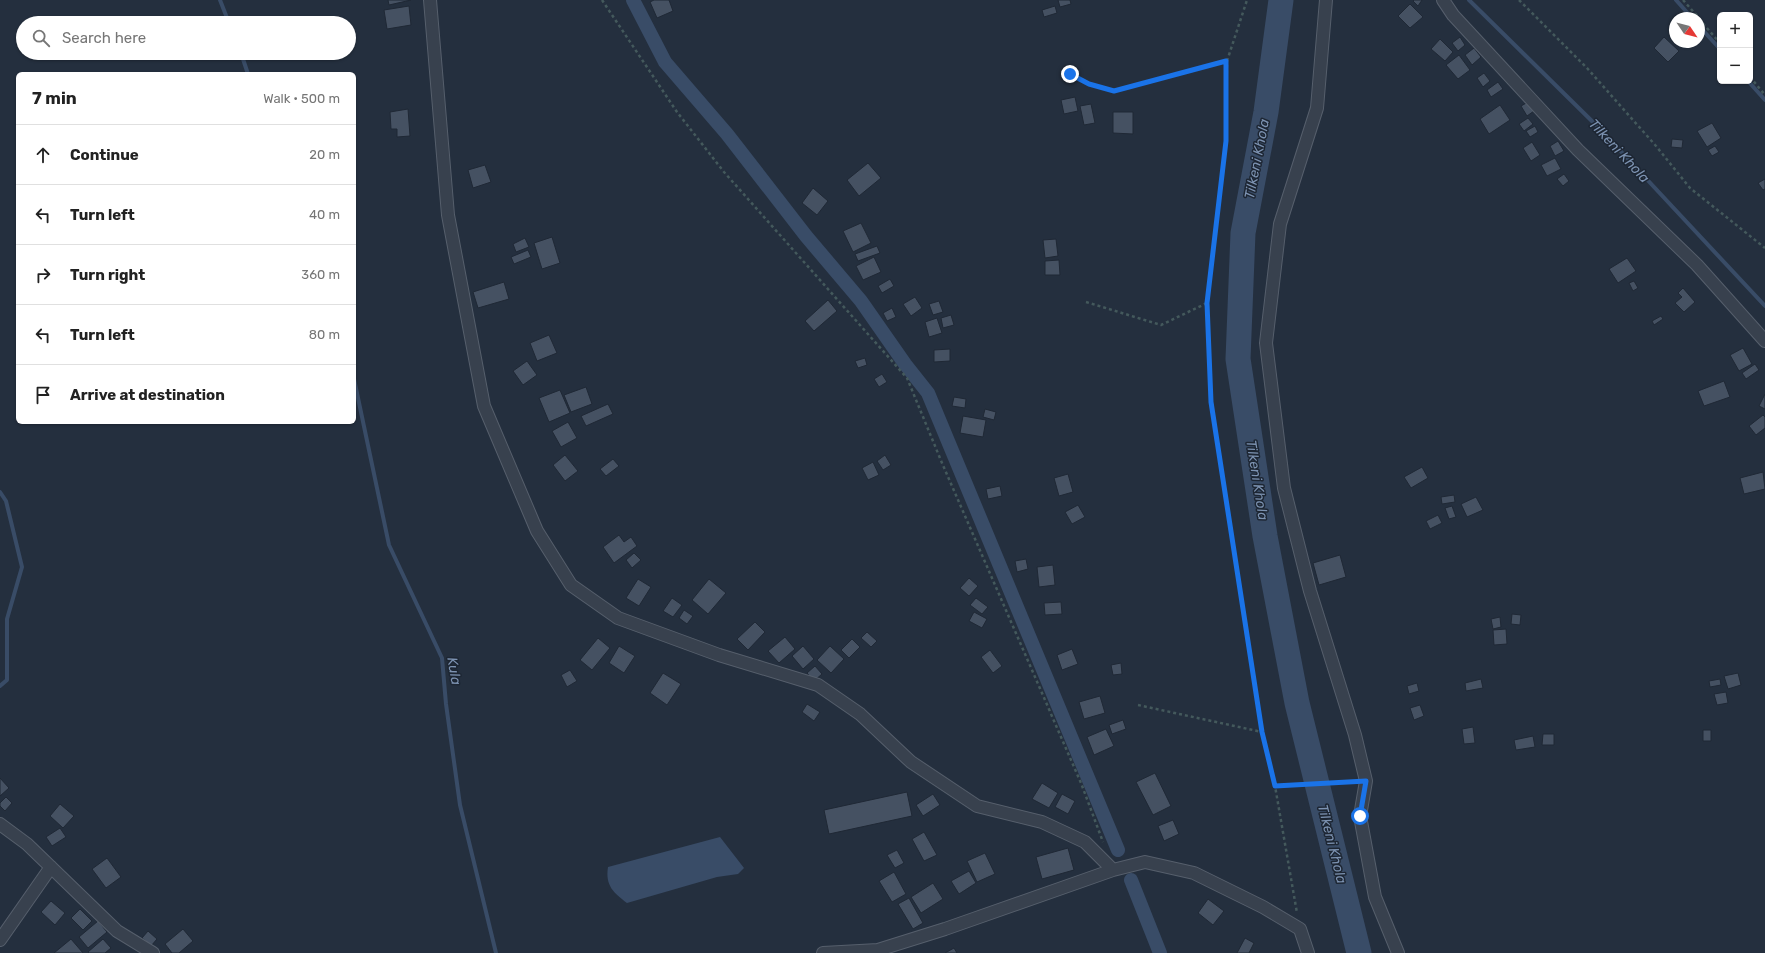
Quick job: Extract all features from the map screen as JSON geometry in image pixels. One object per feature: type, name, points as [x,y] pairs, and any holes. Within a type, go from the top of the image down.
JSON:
[{"type":"street","points":[[430,0],[448,215],[484,406],[537,531],[572,584],[618,618],[719,655],[818,685],[860,714],[911,762],[977,806],[1042,822],[1085,842],[1113,870]]},
{"type":"street","points":[[1326,0],[1317,108],[1280,224],[1266,343],[1284,488],[1310,591],[1355,735],[1366,781],[1360,816],[1374,898],[1398,953]]},
{"type":"street","points":[[1443,0],[1453,15],[1578,150],[1697,265],[1765,341]]},
{"type":"street","points":[[0,824],[27,844],[117,931],[153,953]]},
{"type":"street","points":[[822,953],[878,950],[945,929],[1113,870],[1145,862],[1194,873],[1263,907],[1300,929],[1308,953]]},
{"type":"street","points":[[0,940],[51,867]]},
{"type":"path","points":[[602,0],[677,112],[724,172],[907,378],[942,463],[1081,783],[1105,849]]},
{"type":"path","points":[[1247,0],[1226,61],[1226,141],[1207,303],[1211,402],[1262,732],[1275,786],[1300,929]]},
{"type":"path","points":[[1519,0],[1587,68],[1656,146],[1690,188],[1765,248]]},
{"type":"path","points":[[1683,0],[1694,12]]},
{"type":"path","points":[[1705,25],[1717,39]]},
{"type":"path","points":[[1070,74],[1089,84],[1114,91],[1226,61]]},
{"type":"path","points":[[1753,81],[1765,95]]},
{"type":"path","points":[[1086,302],[1161,325],[1207,303]]},
{"type":"path","points":[[1138,705],[1262,732]]},
{"type":"path","points":[[1275,786],[1366,781]]},
{"type":"water","points":[[720,837],[744,868],[738,874],[717,877],[627,903],[614,892],[609,884],[607,874],[608,867]]},
{"type":"building","points":[[388,0],[411,0],[389,5]]},
{"type":"building","points":[[654,0],[669,0],[673,11],[657,18],[650,2]]},
{"type":"building","points":[[1058,0],[1070,0],[1071,4],[1060,7]]},
{"type":"building","points":[[1422,0],[1418,6],[1413,1]]},
{"type":"building","points":[[1410,4],[1423,17],[1410,28],[1398,16]]},
{"type":"building","points":[[409,6],[411,25],[387,29],[384,10]]},
{"type":"building","points":[[1055,6],[1057,13],[1044,17],[1042,10]]},
{"type":"building","points":[[1460,37],[1465,45],[1458,51],[1452,43]]},
{"type":"building","points":[[1664,37],[1669,42],[1669,48],[1676,48],[1679,51],[1668,62],[1654,48]]},
{"type":"building","points":[[1440,39],[1453,52],[1445,61],[1431,49]]},
{"type":"building","points":[[1474,48],[1481,57],[1472,65],[1465,55]]},
{"type":"building","points":[[1459,55],[1470,70],[1458,79],[1446,65]]},
{"type":"building","points":[[1484,73],[1490,81],[1483,87],[1477,78]]},
{"type":"building","points":[[1498,82],[1503,89],[1491,97],[1487,90]]},
{"type":"building","points":[[1075,97],[1078,111],[1064,114],[1061,100]]},
{"type":"building","points":[[1528,102],[1534,111],[1527,116],[1521,106]]},
{"type":"building","points":[[1091,104],[1095,123],[1084,125],[1080,106]]},
{"type":"building","points":[[1500,105],[1510,120],[1489,134],[1480,119]]},
{"type":"building","points":[[408,109],[410,136],[397,137],[397,129],[391,129],[390,112]]},
{"type":"building","points":[[1113,112],[1133,112],[1133,134],[1113,133]]},
{"type":"building","points":[[1528,118],[1533,124],[1524,131],[1519,124]]},
{"type":"building","points":[[1712,123],[1721,138],[1707,147],[1697,131]]},
{"type":"building","points":[[1535,126],[1538,132],[1530,137],[1526,131]]},
{"type":"building","points":[[1672,139],[1683,140],[1682,148],[1671,147]]},
{"type":"building","points":[[1558,141],[1564,151],[1555,156],[1550,146]]},
{"type":"building","points":[[1532,142],[1540,155],[1531,161],[1523,148]]},
{"type":"building","points":[[1715,146],[1719,152],[1712,156],[1708,150]]},
{"type":"building","points":[[1555,158],[1561,169],[1547,176],[1541,165]]},
{"type":"building","points":[[868,163],[881,178],[859,196],[847,180]]},
{"type":"building","points":[[485,165],[491,182],[473,188],[468,170]]},
{"type":"building","points":[[1564,174],[1569,181],[1563,186],[1557,179]]},
{"type":"building","points":[[1765,179],[1765,189],[1763,190],[1758,183]]},
{"type":"building","points":[[813,188],[828,201],[817,215],[802,203]]},
{"type":"building","points":[[861,223],[871,243],[853,252],[843,231]]},
{"type":"building","points":[[552,237],[560,263],[542,269],[534,243]]},
{"type":"building","points":[[525,238],[529,247],[516,252],[513,244]]},
{"type":"building","points":[[1056,239],[1058,256],[1045,258],[1043,240]]},
{"type":"building","points":[[877,246],[880,253],[858,261],[855,254]]},
{"type":"building","points":[[528,250],[531,257],[514,264],[511,257]]},
{"type":"building","points":[[874,257],[881,272],[863,280],[856,266]]},
{"type":"building","points":[[1627,258],[1636,271],[1618,283],[1609,269]]},
{"type":"building","points":[[1059,260],[1060,275],[1045,275],[1045,261]]},
{"type":"building","points":[[890,279],[894,286],[882,293],[878,286]]},
{"type":"building","points":[[1634,281],[1638,288],[1633,291],[1629,283]]},
{"type":"building","points":[[504,282],[509,299],[478,308],[473,292]]},
{"type":"building","points":[[1683,288],[1695,302],[1684,312],[1675,303],[1682,297],[1678,293]]},
{"type":"building","points":[[915,297],[922,308],[911,316],[903,304]]},
{"type":"building","points":[[828,300],[837,311],[814,331],[805,321]]},
{"type":"building","points":[[939,301],[943,312],[933,315],[929,304]]},
{"type":"building","points":[[892,308],[896,317],[887,321],[883,313]]},
{"type":"building","points":[[951,315],[954,325],[943,328],[941,318]]},
{"type":"building","points":[[1661,316],[1663,319],[1654,325],[1652,321]]},
{"type":"building","points":[[937,318],[942,333],[929,337],[925,322]]},
{"type":"building","points":[[549,335],[557,353],[537,361],[530,343]]},
{"type":"building","points":[[1743,348],[1752,364],[1739,371],[1730,355]]},
{"type":"building","points":[[950,349],[950,361],[934,362],[934,350]]},
{"type":"building","points":[[865,358],[867,365],[858,368],[855,361]]},
{"type":"building","points":[[527,361],[537,375],[523,385],[513,371]]},
{"type":"building","points":[[1755,364],[1759,370],[1746,379],[1742,373]]},
{"type":"building","points":[[882,374],[887,382],[879,387],[874,379]]},
{"type":"building","points":[[1724,381],[1730,397],[1704,406],[1698,391]]},
{"type":"building","points":[[586,387],[592,404],[571,412],[564,395]]},
{"type":"building","points":[[560,390],[570,413],[549,422],[539,398]]},
{"type":"building","points":[[1765,394],[1765,409],[1759,406]]},
{"type":"building","points":[[954,397],[966,399],[965,408],[952,406]]},
{"type":"building","points":[[608,404],[613,414],[586,426],[581,416]]},
{"type":"building","points":[[985,409],[996,412],[994,420],[983,417]]},
{"type":"building","points":[[1763,415],[1765,417],[1765,428],[1756,435],[1749,426]]},
{"type":"building","points":[[963,416],[986,420],[983,437],[960,433]]},
{"type":"building","points":[[568,422],[577,438],[561,447],[552,431]]},
{"type":"building","points":[[565,455],[578,471],[565,481],[553,465]]},
{"type":"building","points":[[885,455],[891,465],[883,470],[877,461]]},
{"type":"building","points":[[613,459],[619,466],[606,476],[600,469]]},
{"type":"building","points":[[873,462],[879,475],[868,480],[862,468]]},
{"type":"building","points":[[1422,467],[1428,478],[1411,488],[1404,477]]},
{"type":"building","points":[[1763,472],[1765,489],[1744,494],[1740,478]]},
{"type":"building","points":[[1068,474],[1073,492],[1059,496],[1054,478]]},
{"type":"building","points":[[1000,486],[1002,496],[988,499],[986,489]]},
{"type":"building","points":[[1454,495],[1455,502],[1442,504],[1441,497]]},
{"type":"building","points":[[1476,497],[1483,510],[1467,517],[1461,504]]},
{"type":"building","points":[[1078,505],[1085,517],[1072,524],[1065,512]]},
{"type":"building","points":[[1452,506],[1456,517],[1449,519],[1445,508]]},
{"type":"building","points":[[1438,515],[1442,523],[1430,529],[1426,521]]},
{"type":"building","points":[[619,535],[624,542],[631,537],[637,546],[614,563],[603,547]]},
{"type":"building","points":[[634,553],[641,560],[632,568],[626,560]]},
{"type":"building","points":[[1340,555],[1346,577],[1319,585],[1313,563]]},
{"type":"building","points":[[1026,559],[1028,569],[1017,572],[1015,561]]},
{"type":"building","points":[[1053,565],[1055,585],[1039,587],[1037,567]]},
{"type":"building","points":[[969,578],[978,586],[969,596],[960,588]]},
{"type":"building","points":[[638,579],[651,587],[639,606],[626,598]]},
{"type":"building","points":[[709,579],[726,593],[708,614],[692,600]]},
{"type":"building","points":[[672,598],[682,605],[673,617],[663,611]]},
{"type":"building","points":[[976,598],[988,607],[982,614],[970,605]]},
{"type":"building","points":[[1061,602],[1062,614],[1045,615],[1044,603]]},
{"type":"building","points":[[684,610],[693,616],[687,624],[679,618]]},
{"type":"building","points":[[974,612],[987,619],[982,628],[969,621]]},
{"type":"building","points":[[1512,614],[1521,615],[1520,625],[1511,624]]},
{"type":"building","points":[[1500,617],[1501,627],[1493,629],[1491,619]]},
{"type":"building","points":[[755,622],[765,632],[748,650],[737,639]]},
{"type":"building","points":[[1506,629],[1507,644],[1494,645],[1493,630]]},
{"type":"building","points":[[867,632],[877,641],[871,647],[861,638]]},
{"type":"building","points":[[785,637],[795,649],[779,663],[768,651]]},
{"type":"building","points":[[598,638],[610,648],[592,670],[580,660]]},
{"type":"building","points":[[852,639],[860,647],[849,658],[841,650]]},
{"type":"building","points":[[619,646],[635,656],[624,673],[609,663]]},
{"type":"building","points":[[803,646],[814,659],[803,669],[792,656]]},
{"type":"building","points":[[830,646],[844,659],[831,673],[817,660]]},
{"type":"building","points":[[1072,649],[1078,664],[1062,670],[1057,655]]},
{"type":"building","points":[[990,650],[1002,666],[993,673],[981,657]]},
{"type":"building","points":[[1121,663],[1122,674],[1113,675],[1111,665]]},
{"type":"building","points":[[815,666],[822,674],[814,681],[807,673]]},
{"type":"building","points":[[570,670],[577,681],[567,687],[561,675]]},
{"type":"building","points":[[663,673],[681,684],[667,705],[650,693]]},
{"type":"building","points":[[1738,673],[1741,685],[1728,689],[1724,676]]},
{"type":"building","points":[[1481,679],[1483,688],[1466,691],[1465,683]]},
{"type":"building","points":[[1720,679],[1721,685],[1710,687],[1709,681]]},
{"type":"building","points":[[1417,683],[1419,691],[1409,694],[1407,686]]},
{"type":"building","points":[[1726,692],[1728,703],[1717,705],[1714,694]]},
{"type":"building","points":[[1100,696],[1105,713],[1084,719],[1079,702]]},
{"type":"building","points":[[807,704],[820,712],[814,721],[802,712]]},
{"type":"building","points":[[1420,705],[1424,716],[1414,720],[1410,708]]},
{"type":"building","points":[[1123,720],[1126,729],[1112,734],[1109,725]]},
{"type":"building","points":[[1473,727],[1475,743],[1464,744],[1462,729]]},
{"type":"building","points":[[1106,729],[1114,746],[1094,755],[1087,737]]},
{"type":"building","points":[[1703,730],[1711,730],[1711,741],[1703,741]]},
{"type":"building","points":[[1543,734],[1554,734],[1554,745],[1542,745]]},
{"type":"building","points":[[1533,736],[1535,747],[1516,750],[1514,740]]},
{"type":"building","points":[[1155,773],[1171,806],[1153,815],[1136,782]]},
{"type":"building","points":[[0,778],[9,788],[0,796]]},
{"type":"building","points":[[1042,783],[1058,793],[1049,808],[1032,799]]},
{"type":"building","points":[[907,792],[912,816],[829,834],[824,810]]},
{"type":"building","points":[[933,794],[940,805],[923,816],[916,805]]},
{"type":"building","points":[[1062,794],[1075,801],[1068,814],[1055,807]]},
{"type":"building","points":[[6,797],[12,803],[5,811],[0,806],[0,803]]},
{"type":"building","points":[[60,804],[74,816],[63,828],[50,816]]},
{"type":"building","points":[[1173,820],[1179,834],[1164,841],[1158,826]]},
{"type":"building","points":[[60,828],[66,837],[52,846],[46,837]]},
{"type":"building","points":[[924,832],[937,855],[924,861],[912,839]]},
{"type":"building","points":[[1068,848],[1074,870],[1042,879],[1036,857]]},
{"type":"building","points":[[897,850],[904,863],[895,868],[887,855]]},
{"type":"building","points":[[985,853],[995,874],[977,882],[967,861]]},
{"type":"building","points":[[107,858],[121,877],[106,888],[92,869]]},
{"type":"building","points":[[969,871],[976,883],[959,894],[951,881]]},
{"type":"building","points":[[894,872],[906,894],[892,902],[879,881]]},
{"type":"building","points":[[933,883],[943,899],[921,913],[911,897]]},
{"type":"building","points":[[909,898],[923,923],[913,929],[898,904]]},
{"type":"building","points":[[1208,899],[1224,911],[1213,925],[1198,913]]},
{"type":"building","points":[[51,901],[65,913],[55,925],[41,912]]},
{"type":"building","points":[[80,909],[92,921],[83,930],[71,918]]},
{"type":"building","points":[[98,921],[107,932],[88,948],[79,937]]},
{"type":"building","points":[[183,929],[193,941],[179,953],[172,953],[165,944]]},
{"type":"building","points":[[148,931],[157,939],[151,946],[142,938]]},
{"type":"building","points":[[1245,938],[1254,943],[1249,953],[1237,953]]},
{"type":"building","points":[[71,939],[83,953],[54,953]]},
{"type":"building","points":[[103,939],[111,948],[105,953],[88,952]]},
{"type":"building","points":[[954,948],[957,953],[945,953]]},
{"type":"waterway","name":"Kula","points":[[220,0],[226,16]]},
{"type":"waterway","points":[[633,0],[665,62],[727,134],[806,236],[861,301],[905,364],[928,393],[1118,850]]},
{"type":"waterway","name":"Tilkeni Khola","points":[[1281,0],[1266,112],[1243,233],[1238,359],[1265,536],[1297,703],[1359,953]]},
{"type":"waterway","name":"Tilkeni Khola","points":[[1469,0],[1599,128],[1765,306]]},
{"type":"waterway","points":[[1676,0],[1687,12]]},
{"type":"waterway","points":[[1705,33],[1719,48]]},
{"type":"waterway","name":"Kula","points":[[243,60],[247,72]]},
{"type":"waterway","points":[[1751,84],[1765,100]]},
{"type":"waterway","name":"Kula","points":[[356,388],[389,545],[442,658],[446,704],[460,805],[496,953]]},
{"type":"waterway","points":[[0,492],[6,501],[22,567],[7,619],[7,680],[0,686]]},
{"type":"waterway","points":[[1131,880],[1160,953]]},
{"type":"route","points":[[1070,74],[1089,84],[1114,91],[1226,61],[1226,141],[1207,303],[1211,402],[1262,732],[1275,786],[1366,781],[1360,816]]}]
